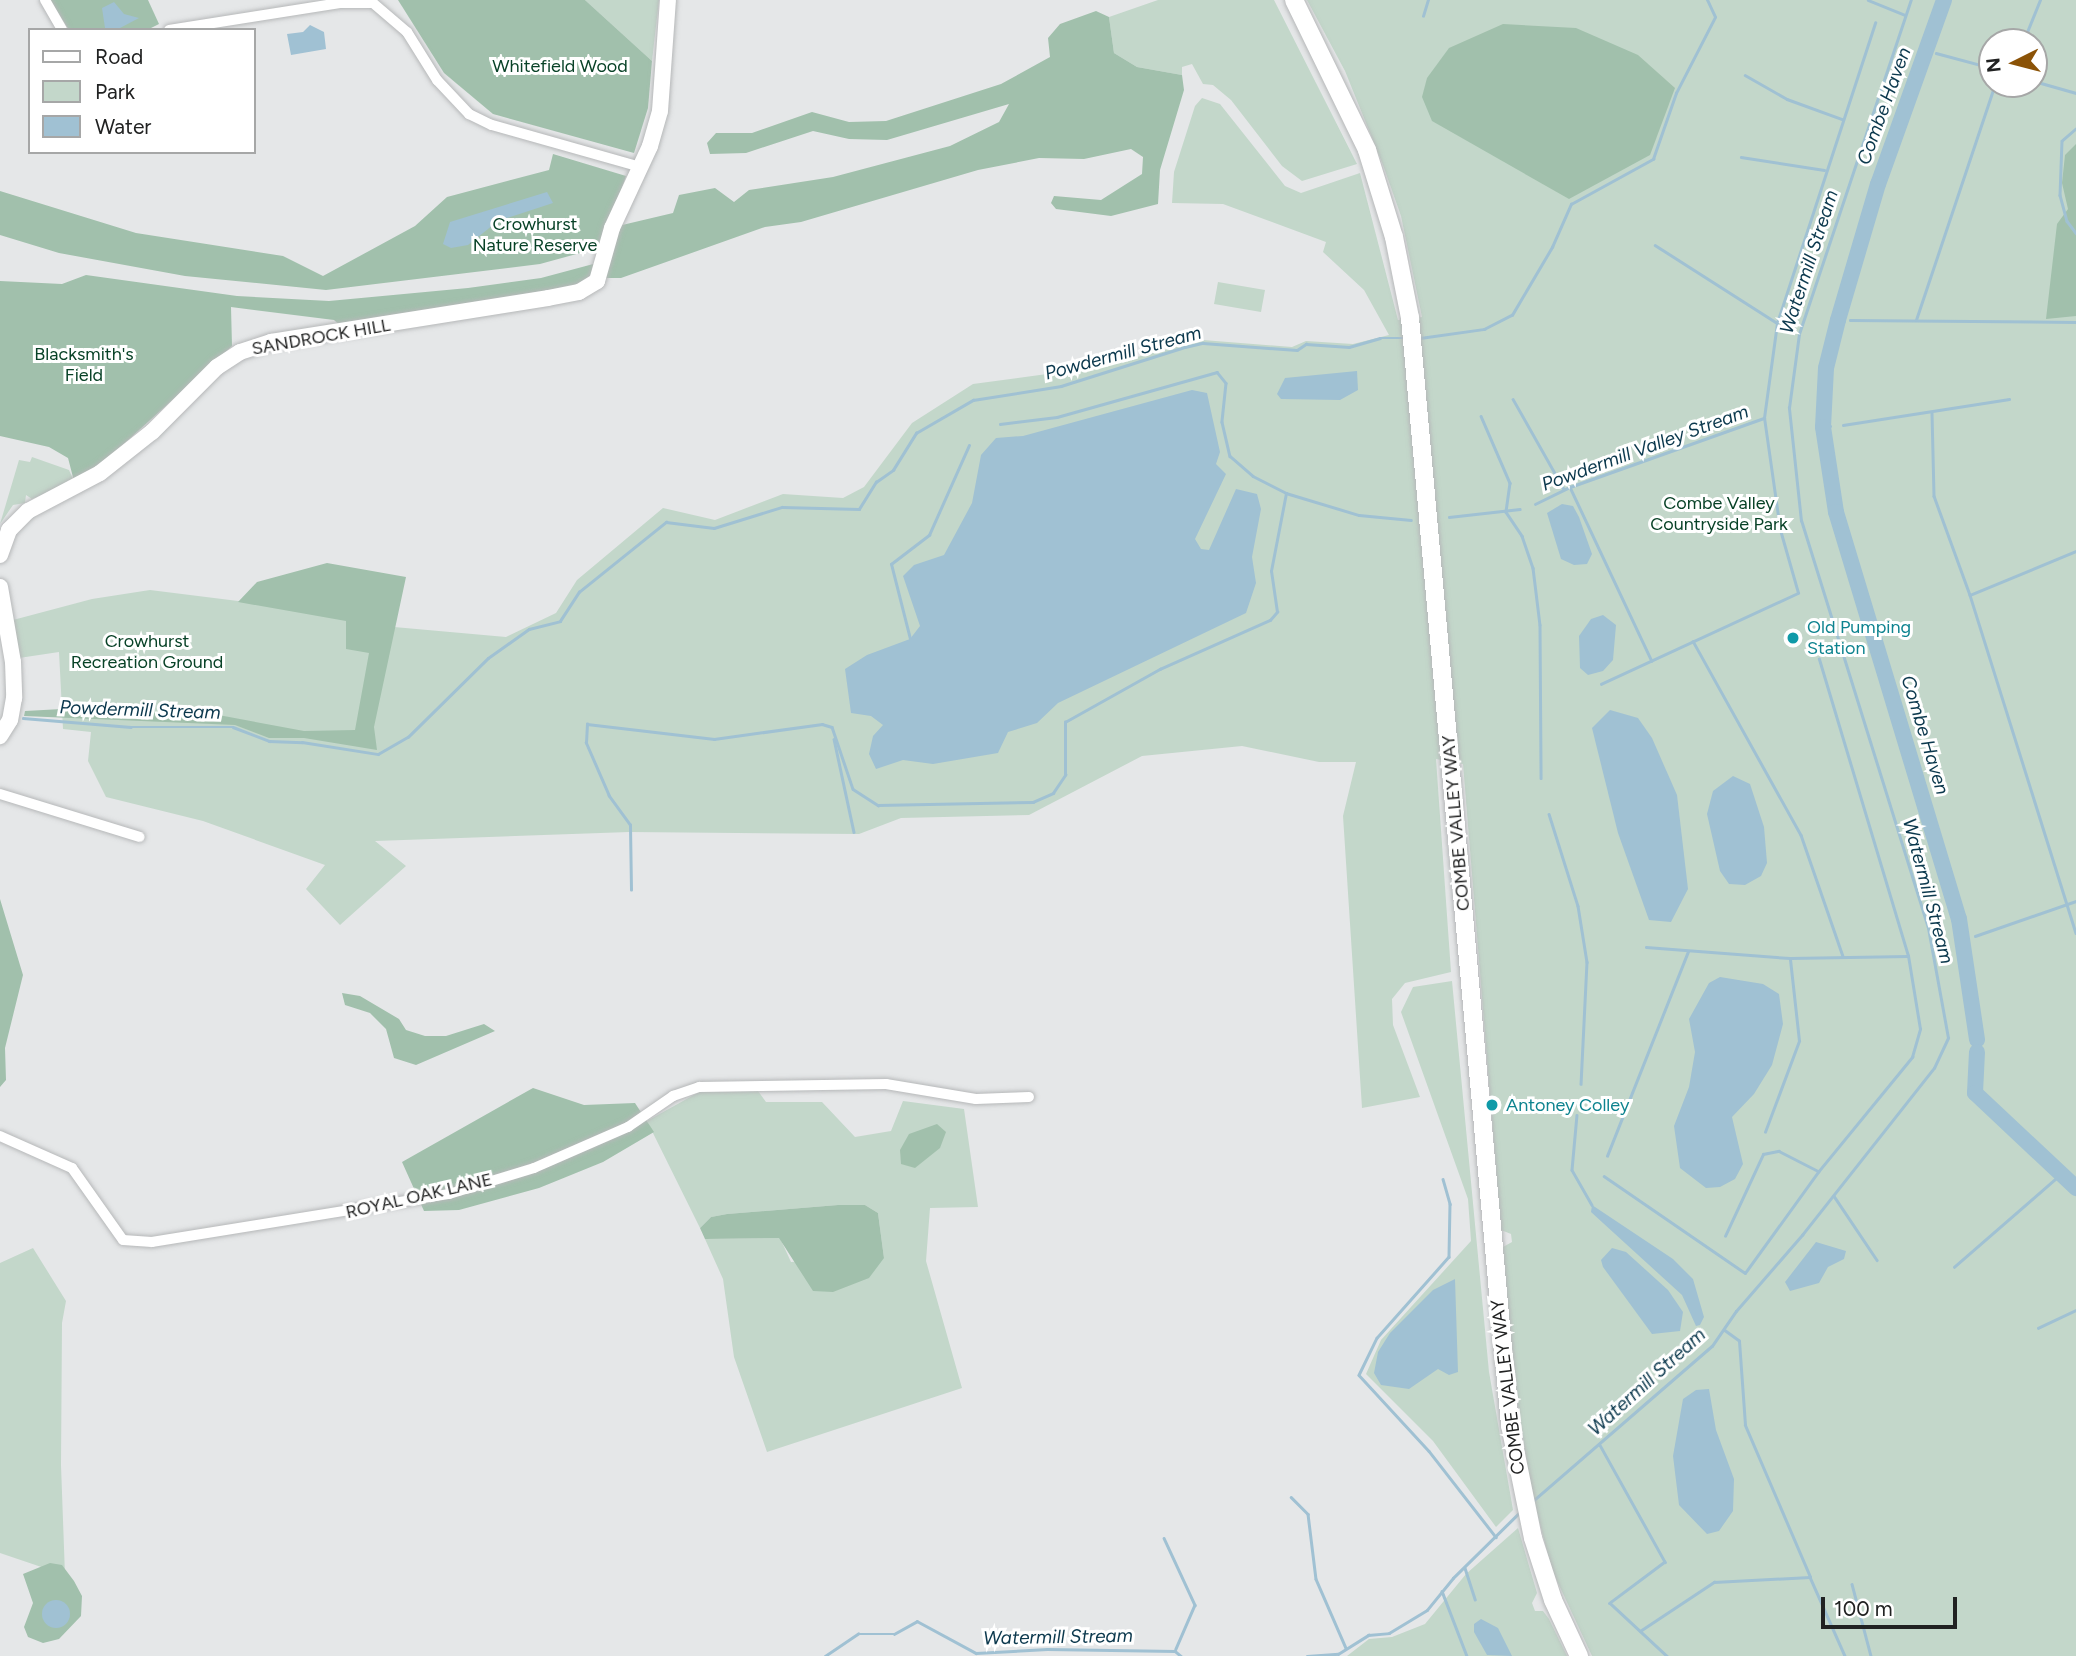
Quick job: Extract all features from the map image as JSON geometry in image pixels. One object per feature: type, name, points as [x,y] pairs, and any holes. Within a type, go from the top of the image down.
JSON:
[{"type":"main road","name":"COMBE VALLEY WAY","points":[[1294,0],[1367,150],[1394,237],[1410,318],[1416,362],[1501,1348],[1521,1493],[1532,1538],[1553,1600],[1578,1656]]},
{"type":"street","points":[[45,0],[61,28]]},
{"type":"street","name":"SANDROCK HILL","points":[[1,545],[33,507],[100,473],[129,451],[217,367],[240,352],[271,342],[579,292],[597,281],[608,241],[640,167],[660,111],[668,0]]},
{"type":"street","points":[[182,28],[340,3],[373,3],[407,33],[437,80],[469,114],[492,125],[640,167]]},
{"type":"street","points":[[0,587],[13,662],[14,698],[10,720],[0,736]]},
{"type":"street","points":[[0,794],[140,836]]},
{"type":"street","name":"ROYAL OAK LANE","points":[[0,1136],[72,1168],[122,1240],[152,1242],[449,1194],[534,1168],[628,1127],[673,1096],[699,1087],[886,1084],[976,1099],[1029,1097]]},
{"type":"green space","points":[[50,0],[148,0],[159,24],[151,28],[68,28]]},
{"type":"green space","name":"Whitefield Wood","points":[[398,0],[585,0],[652,61],[648,108],[634,153],[493,114],[444,73]]},
{"type":"green space","points":[[585,0],[659,0],[652,61]]},
{"type":"green space","points":[[1158,0],[1274,0],[1357,164],[1302,181],[1282,166],[1231,100],[1213,85],[1203,84],[1192,64],[1182,67],[1182,75],[1137,67],[1114,53],[1109,17]]},
{"type":"green space","name":"Combe Valley Countryside Park","points":[[1307,0],[2076,0],[2076,1656],[1592,1656],[1552,1570],[1531,1490],[1510,1352],[1503,1247],[1512,1242],[1511,1234],[1501,1230],[1463,764],[1436,759],[1451,972],[1405,983],[1392,999],[1393,1025],[1420,1097],[1362,1108],[1343,816],[1356,762],[1319,762],[1242,746],[1142,756],[1029,815],[901,818],[859,834],[629,832],[375,841],[406,866],[340,925],[306,889],[325,865],[203,821],[106,797],[88,761],[91,732],[63,729],[59,652],[19,658],[13,620],[92,599],[150,590],[349,615],[394,627],[506,637],[556,613],[577,580],[663,508],[715,520],[783,494],[843,498],[864,487],[912,423],[973,384],[1098,367],[1203,340],[1292,347],[1306,341],[1353,344],[1389,335],[1364,290],[1323,252],[1326,242],[1223,204],[1172,203],[1174,172],[1195,106],[1202,98],[1220,104],[1285,186],[1301,193],[1360,173],[1398,320],[1422,317],[1401,216],[1345,71]]},
{"type":"green space","points":[[1096,11],[1109,17],[1114,53],[1137,67],[1182,75],[1184,90],[1160,170],[1158,204],[1111,216],[1056,209],[1051,203],[1054,196],[1101,200],[1142,174],[1143,157],[1131,149],[1084,159],[1039,158],[978,170],[801,222],[765,227],[621,278],[603,278],[618,226],[673,213],[679,195],[715,188],[734,202],[749,190],[833,177],[950,146],[999,122],[1009,104],[887,140],[849,139],[813,131],[746,153],[710,154],[707,143],[716,133],[752,133],[812,112],[849,122],[886,121],[1001,84],[1050,57],[1048,38],[1060,24]]},
{"type":"green space","points":[[1503,24],[1576,28],[1638,55],[1675,88],[1650,155],[1569,199],[1432,121],[1422,97],[1427,78],[1449,48]]},
{"type":"green space","points":[[2076,144],[2076,316],[2046,319],[2057,224],[2068,209],[2062,183],[2065,155]]},
{"type":"green space","name":"Crowhurst Nature Reserve","points":[[553,154],[626,176],[602,247],[540,264],[326,290],[185,276],[59,253],[0,235],[0,191],[136,233],[283,256],[323,276],[415,226],[447,197],[549,170]]},
{"type":"green space","name":"Blacksmith's Field","points":[[597,263],[592,277],[571,288],[342,327],[334,320],[231,307],[232,346],[96,469],[74,481],[68,458],[49,447],[0,436],[0,281],[62,284],[86,275],[237,296],[329,301],[541,278]]},
{"type":"green space","points":[[1218,282],[1265,290],[1261,312],[1214,304]]},
{"type":"green space","points":[[32,457],[69,470],[74,481],[32,499],[26,495],[25,503],[13,505],[0,524],[19,460],[30,462]]},
{"type":"green space","points":[[327,563],[406,577],[374,727],[377,750],[304,738],[269,738],[235,725],[24,716],[25,711],[62,709],[130,713],[197,711],[304,731],[355,730],[369,653],[346,649],[346,621],[238,602],[257,582]]},
{"type":"green space","points":[[0,899],[23,975],[5,1048],[6,1080],[0,1087]]},
{"type":"green space","points":[[1452,981],[1489,1372],[1513,1510],[1496,1527],[1433,1441],[1366,1374],[1381,1340],[1471,1241],[1468,1199],[1401,1012],[1413,987]]},
{"type":"green space","points":[[342,993],[360,996],[399,1019],[406,1030],[425,1036],[446,1036],[484,1024],[495,1031],[416,1065],[394,1058],[386,1029],[370,1013],[345,1005]]},
{"type":"green space","points":[[533,1088],[584,1105],[635,1103],[654,1132],[603,1162],[539,1188],[459,1210],[424,1211],[402,1162]]},
{"type":"green space","points":[[701,1091],[758,1091],[766,1102],[822,1102],[855,1137],[891,1131],[903,1101],[964,1109],[978,1207],[930,1208],[926,1261],[962,1388],[767,1452],[734,1357],[723,1279],[705,1239],[780,1238],[791,1262],[884,1258],[878,1213],[865,1205],[838,1205],[727,1214],[711,1217],[700,1228],[647,1121]]},
{"type":"green space","points":[[937,1124],[946,1132],[940,1148],[915,1168],[901,1164],[900,1150],[909,1134]]},
{"type":"green space","points":[[865,1205],[878,1213],[884,1258],[869,1278],[833,1292],[813,1291],[779,1238],[705,1239],[700,1228],[711,1217],[727,1214]]},
{"type":"green space","points":[[33,1248],[66,1301],[62,1323],[61,1465],[65,1575],[0,1553],[0,1263]]},
{"type":"green space","points":[[1518,1528],[1537,1593],[1532,1603],[1535,1611],[1543,1611],[1549,1619],[1567,1656],[1347,1656],[1369,1639],[1392,1637],[1425,1624],[1466,1574]]},
{"type":"green space","points":[[50,1563],[62,1565],[74,1581],[82,1596],[81,1616],[59,1639],[43,1643],[28,1637],[24,1627],[33,1603],[23,1574]]},
{"type":"water","points":[[114,2],[124,14],[139,18],[120,28],[105,28],[102,8]]},
{"type":"water","points":[[310,25],[324,32],[326,49],[291,55],[287,34],[303,32]]},
{"type":"water","points":[[547,192],[553,203],[498,221],[468,245],[451,248],[443,244],[450,222]]},
{"type":"water","points":[[1357,371],[1358,390],[1340,400],[1281,399],[1277,394],[1285,378]]},
{"type":"water","points":[[1192,390],[1207,393],[1220,452],[1216,464],[1226,474],[1195,539],[1201,549],[1209,550],[1236,489],[1257,494],[1261,509],[1252,557],[1256,583],[1246,613],[1058,703],[1037,723],[1008,732],[998,753],[933,764],[903,760],[876,769],[869,754],[873,736],[883,725],[871,716],[851,713],[845,669],[867,655],[910,639],[920,626],[903,576],[914,565],[944,555],[972,503],[981,455],[996,438],[1023,436]]},
{"type":"water","points":[[1562,504],[1573,506],[1579,517],[1592,554],[1587,564],[1574,565],[1561,559],[1547,513]]},
{"type":"water","points":[[1603,615],[1616,625],[1613,660],[1603,671],[1588,675],[1580,668],[1579,636],[1591,619]]},
{"type":"water","points":[[1610,710],[1638,718],[1652,738],[1677,795],[1688,889],[1671,922],[1649,920],[1618,833],[1592,728]]},
{"type":"water","points":[[1733,776],[1750,784],[1764,827],[1767,863],[1761,876],[1745,885],[1729,884],[1720,871],[1707,814],[1713,791]]},
{"type":"water","points":[[1720,977],[1763,984],[1779,994],[1783,1024],[1772,1065],[1754,1094],[1732,1117],[1743,1164],[1735,1179],[1720,1187],[1706,1188],[1680,1168],[1674,1126],[1689,1087],[1695,1052],[1689,1019],[1709,983]]},
{"type":"water","points":[[1592,1205],[1673,1259],[1693,1279],[1704,1317],[1700,1325],[1696,1326],[1682,1295],[1591,1212]]},
{"type":"water","points":[[1816,1242],[1846,1251],[1844,1259],[1828,1267],[1819,1283],[1790,1291],[1785,1282]]},
{"type":"water","points":[[1612,1248],[1626,1252],[1668,1290],[1683,1312],[1680,1331],[1652,1334],[1603,1267],[1601,1260]]},
{"type":"water","points":[[1455,1279],[1458,1372],[1449,1375],[1438,1369],[1409,1389],[1381,1385],[1374,1373],[1378,1352],[1390,1333],[1433,1290]]},
{"type":"water","points":[[1709,1389],[1716,1430],[1734,1479],[1733,1511],[1719,1531],[1707,1534],[1679,1505],[1673,1456],[1683,1399],[1696,1390]]},
{"type":"water","points":[[56,1600],[66,1604],[70,1614],[66,1624],[56,1628],[46,1624],[42,1614],[46,1604]]},
{"type":"water","points":[[1481,1619],[1498,1628],[1512,1656],[1487,1655],[1474,1632],[1474,1624]]},
{"type":"waterway","points":[[1423,16],[1428,0]]},
{"type":"waterway","name":"Powdermill Stream","points":[[1420,338],[1484,329],[1512,315],[1552,247],[1571,204],[1653,159],[1676,93],[1715,17],[1707,0]]},
{"type":"waterway","name":"Powdermill Stream","points":[[1868,0],[1905,15]]},
{"type":"waterway","name":"Watermill Stream","points":[[1534,1500],[1712,1346],[1736,1311],[1802,1235],[1934,1068],[1948,1038],[1928,928],[1801,521],[1789,408],[1799,334],[1911,0]]},
{"type":"waterway","name":"Combe Haven","points":[[1944,0],[1878,184],[1838,320],[1826,368],[1823,427],[1836,512],[1959,919],[1977,1040]]},
{"type":"waterway","points":[[2029,28],[2040,0]]},
{"type":"waterway","points":[[1601,684],[1798,593],[1780,530],[1764,418],[1777,323],[1875,23]]},
{"type":"waterway","points":[[1936,53],[1978,64]]},
{"type":"waterway","points":[[1745,75],[1787,99],[1842,119]]},
{"type":"waterway","points":[[2048,85],[2076,93]]},
{"type":"waterway","points":[[1916,320],[1990,98]]},
{"type":"waterway","points":[[2076,129],[2062,141],[2060,195],[2067,221],[2076,233]]},
{"type":"waterway","points":[[1741,157],[1824,170]]},
{"type":"waterway","points":[[1655,245],[1777,323]]},
{"type":"waterway","points":[[1850,320],[2076,322]]},
{"type":"waterway","name":"Powdermill Stream","points":[[23,718],[131,727],[233,727],[269,741],[302,742],[378,754],[408,737],[488,658],[529,629],[560,621],[579,592],[666,522],[714,528],[782,507],[859,509],[876,482],[893,470],[916,433],[973,400],[1061,386],[1185,347],[1203,343],[1297,350],[1306,344],[1349,347],[1380,338],[1403,338]]},
{"type":"waterway","points":[[1000,424],[1057,417],[1217,372],[1226,383],[1222,422],[1230,456],[1253,476],[1286,493],[1359,515],[1411,520]]},
{"type":"waterway","points":[[1513,399],[1564,489]]},
{"type":"waterway","points":[[1843,425],[2009,399]]},
{"type":"waterway","points":[[1932,413],[1934,496],[1970,595],[2076,933]]},
{"type":"waterway","points":[[1481,416],[1510,483],[1506,512],[1522,536],[1533,568],[1540,625],[1541,778]]},
{"type":"waterway","name":"Powdermill Valley Stream","points":[[1535,504],[1570,487],[1764,418]]},
{"type":"waterway","name":"Combe Haven","points":[[1823,427],[1830,426]]},
{"type":"waterway","points":[[910,639],[891,564],[929,535],[969,445]]},
{"type":"waterway","points":[[1570,487],[1652,661]]},
{"type":"waterway","points":[[631,890],[630,825],[609,796],[586,743],[587,724],[714,739],[822,724],[832,727],[853,789],[878,805],[1033,802],[1053,793],[1065,775],[1065,722],[1160,669],[1270,620],[1277,612],[1271,571],[1286,493]]},
{"type":"waterway","name":"Powdermill Valley Stream","points":[[1449,517],[1520,509]]},
{"type":"waterway","points":[[1970,595],[2076,551]]},
{"type":"waterway","points":[[1693,641],[1801,835],[1843,956]]},
{"type":"waterway","points":[[1604,1176],[1745,1273],[1818,1172],[1912,1057],[1920,1029],[1908,956],[1819,659]]},
{"type":"waterway","points":[[834,739],[854,832]]},
{"type":"waterway","points":[[1549,814],[1578,906],[1587,962],[1581,1084]]},
{"type":"waterway","points":[[1975,936],[2076,901]]},
{"type":"waterway","points":[[1646,947],[1790,958],[1908,956]]},
{"type":"waterway","points":[[1607,1156],[1688,951]]},
{"type":"waterway","points":[[1765,1132],[1799,1041],[1790,960]]},
{"type":"waterway","name":"Combe Haven","points":[[1977,1052],[1975,1093],[2076,1188]]},
{"type":"waterway","points":[[1577,1115],[1572,1170],[1592,1205]]},
{"type":"waterway","points":[[1725,1236],[1763,1154],[1779,1151],[1818,1171]]},
{"type":"waterway","points":[[1954,1267],[2061,1174]]},
{"type":"waterway","points":[[1443,1179],[1450,1204],[1449,1257],[1377,1338],[1359,1375],[1429,1451],[1496,1537]]},
{"type":"waterway","points":[[1834,1196],[1877,1260]]},
{"type":"waterway","points":[[2038,1328],[2076,1310]]},
{"type":"waterway","points":[[1640,1631],[1714,1582],[1810,1577],[1745,1425],[1739,1341],[1725,1331]]},
{"type":"waterway","points":[[1600,1445],[1665,1562],[1610,1603],[1667,1656]]},
{"type":"waterway","points":[[1291,1497],[1308,1514],[1316,1579],[1346,1648]]},
{"type":"waterway","name":"Watermill Stream","points":[[1307,1656],[1338,1654],[1368,1635],[1389,1633],[1427,1610],[1453,1578],[1521,1511]]},
{"type":"waterway","points":[[1164,1538],[1195,1605],[1176,1649]]},
{"type":"waterway","points":[[1465,1568],[1475,1599]]},
{"type":"waterway","points":[[1810,1577],[1845,1656]]},
{"type":"waterway","points":[[1852,1584],[1871,1656]]},
{"type":"waterway","points":[[1442,1591],[1467,1656]]},
{"type":"waterway","name":"Watermill Stream","points":[[825,1656],[858,1634],[894,1634],[917,1621],[976,1653],[1047,1649],[1175,1651],[1181,1656]]},
{"type":"place","name":"Old Pumping Station","points":[[1793,638]]},
{"type":"place","name":"Antoney Colley","points":[[1492,1105]]},
{"type":"park label","name":"Crowhurst Recreation Ground","points":[[147,652]]}]
